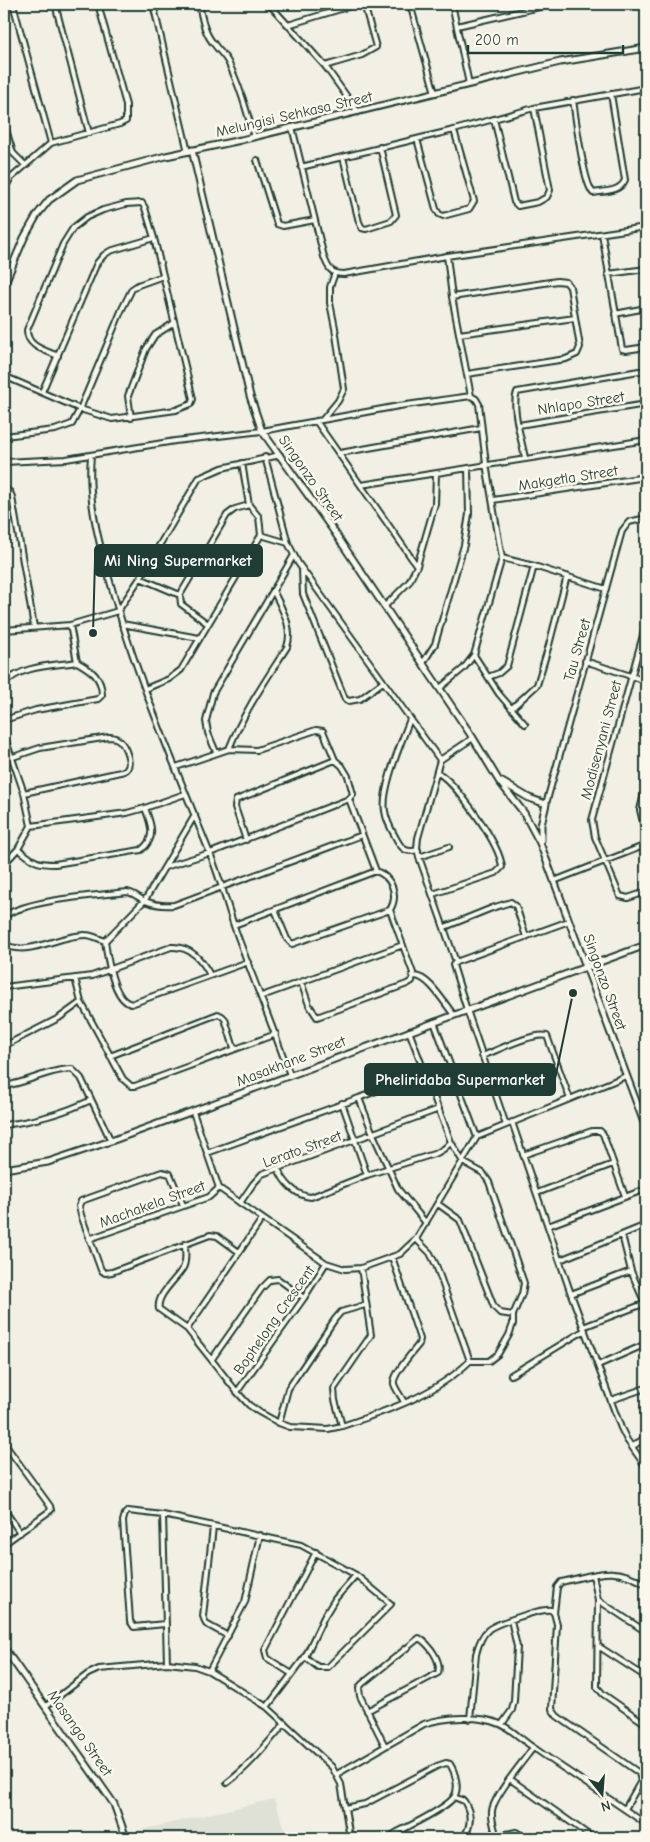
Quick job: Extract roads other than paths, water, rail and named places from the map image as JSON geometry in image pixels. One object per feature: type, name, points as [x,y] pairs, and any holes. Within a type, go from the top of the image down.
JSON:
[{"type":"street","points":[[13,4],[50,143]]},
{"type":"street","points":[[55,4],[89,132]]},
{"type":"street","points":[[4,189],[8,182],[25,165],[50,143],[124,123],[127,116],[126,105],[98,4]]},
{"type":"street","points":[[153,4],[190,151]]},
{"type":"street","points":[[199,4],[208,36],[222,51],[234,77],[254,137]]},
{"type":"street","points":[[269,4],[325,66],[358,112]]},
{"type":"street","points":[[288,25],[358,4]]},
{"type":"street","points":[[325,66],[362,55],[376,47],[364,4]]},
{"type":"street","points":[[410,4],[435,93]]},
{"type":"street","points":[[452,4],[469,84]]},
{"type":"street","points":[[457,26],[552,4]]},
{"type":"street","name":"Melungisi Sehkasa Street","points":[[4,285],[34,220],[49,200],[62,190],[86,177],[560,62],[646,48]]},
{"type":"street","points":[[302,167],[454,130],[534,108],[646,88]]},
{"type":"street","points":[[573,100],[591,191],[593,193],[614,190],[623,184],[625,175],[611,94]]},
{"type":"street","points":[[494,119],[515,204],[518,206],[538,202],[547,197],[550,190],[534,108]]},
{"type":"street","points":[[4,123],[13,153],[25,165]]},
{"type":"street","points":[[292,127],[327,265],[335,273],[344,274],[448,256],[646,227]]},
{"type":"street","points":[[417,139],[436,209],[443,216],[469,209],[474,201],[454,130]]},
{"type":"street","points":[[343,157],[359,222],[362,228],[366,229],[391,222],[396,215],[380,147]]},
{"type":"street","name":"Singonzo Street","points":[[190,151],[250,396],[262,431],[440,688],[499,780],[524,813],[540,844],[646,1128]]},
{"type":"street","points":[[257,160],[277,224],[283,226],[315,220]]},
{"type":"street","points":[[4,377],[80,410],[112,420],[176,410],[191,404],[193,399],[154,238],[145,208],[139,202],[103,210],[87,217],[73,228],[60,251],[27,330],[27,337],[30,342],[58,356]]},
{"type":"street","points":[[602,234],[622,350],[646,347]]},
{"type":"street","points":[[42,392],[97,263],[104,254],[110,251],[154,238]]},
{"type":"street","points":[[448,256],[452,297],[471,396]]},
{"type":"street","points":[[608,274],[646,269]]},
{"type":"street","points":[[322,420],[342,394],[344,385],[330,304],[330,287],[335,273]]},
{"type":"street","points":[[4,436],[64,428],[72,424],[80,410],[132,289],[138,284],[163,276]]},
{"type":"street","points":[[452,297],[564,282],[568,283],[570,288],[580,347],[579,351],[571,357],[466,374]]},
{"type":"street","points":[[615,314],[646,308]]},
{"type":"street","points":[[459,334],[575,318]]},
{"type":"street","points":[[131,418],[128,396],[146,349],[155,335],[174,323]]},
{"type":"street","points":[[525,458],[518,425],[516,398],[519,390],[639,371],[646,372]]},
{"type":"street","points":[[4,462],[52,461],[91,456],[175,442],[262,431],[399,406],[471,396],[476,399],[478,404],[502,558],[474,655],[464,668],[440,688]]},
{"type":"street","name":"Nhlapo Street","points":[[518,425],[646,404]]},
{"type":"street","points":[[316,421],[417,566]]},
{"type":"street","points":[[340,453],[481,428]]},
{"type":"street","points":[[361,485],[646,440]]},
{"type":"street","points":[[4,630],[70,625],[118,611],[140,578],[199,478],[212,471],[280,455]]},
{"type":"street","points":[[91,456],[90,474],[94,516],[122,624],[185,794],[210,853],[234,925],[290,1075]]},
{"type":"street","points":[[265,457],[288,543],[302,570],[440,760]]},
{"type":"street","points":[[145,689],[177,675],[188,660],[260,535],[259,517],[249,505],[242,463]]},
{"type":"street","points":[[423,663],[435,644],[464,545],[469,514],[468,468]]},
{"type":"street","points":[[384,606],[409,582],[417,566],[435,504],[436,474]]},
{"type":"street","name":"Makgetla Street","points":[[493,500],[646,477]]},
{"type":"street","points":[[4,488],[10,492],[12,497],[34,627]]},
{"type":"street","points":[[208,624],[181,604],[180,595],[227,516],[235,509],[249,505]]},
{"type":"street","name":"Tau Street","points":[[546,804],[622,531],[629,522],[646,518]]},
{"type":"street","points":[[260,535],[288,543]]},
{"type":"street","points":[[216,752],[208,733],[206,721],[213,693],[294,555]]},
{"type":"street","points":[[502,558],[606,589]]},
{"type":"street","points":[[488,677],[499,673],[507,666],[534,566]]},
{"type":"street","points":[[302,570],[303,594],[345,698],[349,701],[360,699],[383,682]]},
{"type":"street","points":[[512,708],[534,689],[539,680],[566,576]]},
{"type":"street","points":[[140,578],[180,595]]},
{"type":"street","points":[[229,749],[233,738],[287,648],[289,640],[286,621],[273,590]]},
{"type":"street","points":[[122,624],[199,638]]},
{"type":"street","name":"Modisenyani Street","points":[[646,624],[630,676],[616,736],[592,820],[595,837],[620,896],[628,898],[646,892]]},
{"type":"street","points":[[70,625],[77,662]]},
{"type":"street","points":[[474,655],[499,694],[525,724]]},
{"type":"street","points":[[585,661],[646,681]]},
{"type":"street","points":[[4,684],[18,673],[77,662],[88,668],[98,678],[102,691],[101,698],[36,710],[4,720]]},
{"type":"street","points":[[410,719],[390,778],[384,809],[386,819],[402,848],[407,851],[418,850]]},
{"type":"street","points":[[165,868],[246,840],[349,799],[353,794],[351,783],[342,766],[335,760],[325,732],[319,730],[257,750],[229,749],[216,752],[176,768]]},
{"type":"street","points":[[4,735],[24,793],[31,826],[18,849],[4,864]]},
{"type":"street","points":[[13,758],[40,748],[109,737],[119,740],[127,756],[128,764],[125,771],[24,793]]},
{"type":"street","points":[[473,738],[440,760],[418,838],[418,850],[456,962],[454,971],[506,1124]]},
{"type":"street","points":[[246,840],[235,806],[236,800],[335,760]]},
{"type":"street","points":[[434,894],[496,873],[502,867],[501,860],[490,835],[448,780],[437,772]]},
{"type":"street","name":"Singonzo Street","points":[[499,780],[529,798],[546,804],[541,825],[540,844]]},
{"type":"street","points":[[646,786],[640,810],[646,835]]},
{"type":"street","points":[[31,826],[127,813],[185,794]]},
{"type":"street","points":[[301,982],[317,1017],[408,984],[414,976],[390,910],[394,901],[393,888],[387,878],[376,871],[349,799]]},
{"type":"street","points":[[18,849],[35,862],[42,864],[55,864],[141,850],[147,845],[152,834],[145,808]]},
{"type":"street","points":[[105,940],[144,900],[165,868],[194,815]]},
{"type":"street","points":[[4,916],[23,909],[61,900],[127,892],[134,893],[144,900],[162,905],[174,905],[362,835]]},
{"type":"street","points":[[554,881],[646,845]]},
{"type":"street","points":[[419,857],[449,847]]},
{"type":"street","points":[[234,925],[376,871]]},
{"type":"street","points":[[445,927],[511,902],[516,906],[526,937]]},
{"type":"street","points":[[274,910],[286,939],[292,944],[390,910]]},
{"type":"street","points":[[456,962],[570,922]]},
{"type":"street","points":[[4,944],[13,948],[25,948],[86,935],[105,940]]},
{"type":"street","points":[[105,940],[110,970],[118,991],[125,1002],[131,1004],[248,962]]},
{"type":"street","points":[[262,996],[403,945]]},
{"type":"street","name":"Masakhane Street","points":[[4,1169],[48,1162],[111,1141],[646,945]]},
{"type":"street","points":[[4,987],[92,976],[175,946],[198,956],[210,975]]},
{"type":"street","points":[[414,976],[419,976],[428,982],[454,1015]]},
{"type":"street","points":[[75,978],[81,1002],[123,1079],[133,1086],[276,1034]]},
{"type":"street","points":[[4,1046],[59,1018],[81,1002]]},
{"type":"street","points":[[110,1056],[218,1014],[223,1017],[234,1048]]},
{"type":"street","points":[[434,1022],[477,1138]]},
{"type":"street","points":[[365,1306],[342,1312],[335,1319],[288,1389],[279,1423],[290,1427],[328,1429],[342,1426],[371,1416],[437,1387],[451,1378],[470,1361],[487,1362],[498,1354],[512,1328],[524,1283],[487,1178],[483,1173],[463,1162],[450,1142],[409,1031]]},
{"type":"street","points":[[482,1056],[534,1037],[546,1036],[570,1099]]},
{"type":"street","points":[[495,1089],[558,1065]]},
{"type":"street","points":[[4,1086],[23,1083],[60,1070],[72,1069],[80,1078],[111,1141]]},
{"type":"street","points":[[207,1153],[359,1098],[424,1071]]},
{"type":"street","points":[[192,1112],[220,1188],[326,1263],[345,1269],[361,1268],[392,1258],[404,1251],[416,1239],[477,1138],[506,1124],[626,1076]]},
{"type":"street","points":[[359,1098],[373,1134],[402,1195],[426,1222]]},
{"type":"street","points":[[4,1125],[66,1112],[91,1100]]},
{"type":"street","points":[[342,1103],[367,1176]]},
{"type":"street","name":"Lerato Street","points":[[240,1203],[258,1177],[439,1109]]},
{"type":"street","points":[[512,1122],[571,1294],[623,1432],[646,1467]]},
{"type":"street","points":[[523,1156],[600,1130],[614,1164],[624,1196]]},
{"type":"street","points":[[278,1168],[287,1184],[295,1191],[308,1197],[316,1196],[367,1176],[437,1153],[450,1142]]},
{"type":"street","points":[[537,1192],[614,1164]]},
{"type":"street","points":[[183,1205],[170,1174],[162,1172],[81,1201],[79,1209],[100,1267],[107,1273],[214,1235],[240,1252]]},
{"type":"street","name":"Machakela Street","points":[[90,1239],[208,1197],[220,1188]]},
{"type":"street","points":[[548,1226],[646,1189]]},
{"type":"street","points":[[438,1204],[460,1220],[494,1307],[500,1313],[514,1315]]},
{"type":"street","points":[[187,1329],[262,1219]]},
{"type":"street","points":[[560,1260],[646,1225]]},
{"type":"street","points":[[511,1375],[584,1329],[645,1304],[632,1270],[622,1235]]},
{"type":"street","points":[[416,1239],[433,1258],[470,1361]]},
{"type":"street","points":[[185,1244],[183,1268],[158,1304],[160,1311],[187,1329],[237,1392]]},
{"type":"street","points":[[392,1258],[420,1339],[419,1344],[396,1375],[394,1381],[394,1386],[404,1402]]},
{"type":"street","name":"Bophelong Crescent","points":[[279,1423],[249,1405],[237,1392],[304,1298],[326,1263]]},
{"type":"street","points":[[342,1426],[334,1389],[371,1335],[365,1306],[361,1268]]},
{"type":"street","points":[[571,1294],[632,1270]]},
{"type":"street","points":[[212,1359],[262,1288],[270,1280],[278,1279],[304,1298]]},
{"type":"street","points":[[598,1365],[646,1344]]},
{"type":"street","points":[[611,1400],[646,1388]]},
{"type":"street","points":[[632,1447],[646,1437]]},
{"type":"street","points":[[4,1442],[51,1508],[48,1514],[4,1544]]},
{"type":"street","points":[[4,1509],[20,1533]]},
{"type":"street","points":[[165,1624],[139,1627],[134,1626],[130,1621],[123,1521],[128,1511],[163,1515],[302,1545],[356,1575],[391,1604],[328,1667],[318,1667],[305,1657]]},
{"type":"street","points":[[163,1515],[167,1663]]},
{"type":"street","points":[[213,1527],[203,1616],[206,1624],[228,1636]]},
{"type":"street","points":[[209,1670],[245,1602],[260,1535]]},
{"type":"street","points":[[292,1674],[267,1658],[265,1650],[316,1552]]},
{"type":"street","points":[[625,1809],[641,1781],[639,1773],[557,1716],[552,1709],[557,1624],[554,1613],[556,1591],[559,1584],[593,1575],[614,1572],[634,1576],[646,1585]]},
{"type":"street","points":[[267,1707],[305,1657],[324,1617],[356,1575]]},
{"type":"street","points":[[593,1575],[598,1600],[596,1682],[599,1690],[646,1724]]},
{"type":"street","points":[[598,1600],[646,1632]]},
{"type":"street","points":[[470,1719],[478,1645],[485,1632],[489,1628],[547,1609],[554,1613]]},
{"type":"street","points":[[502,1724],[512,1710],[514,1701],[517,1647],[511,1620]]},
{"type":"street","points":[[368,1711],[438,1674],[438,1666],[431,1648],[425,1642],[419,1638],[362,1684],[360,1688],[360,1696],[385,1746]]},
{"type":"street","points":[[598,1646],[646,1677]]},
{"type":"street","name":"Masango Street","points":[[4,1648],[114,1804],[126,1838]]},
{"type":"street","points":[[46,1706],[88,1674],[99,1669],[167,1663],[189,1665],[209,1670],[267,1707],[332,1767],[341,1784],[350,1838]]},
{"type":"street","points":[[337,1774],[424,1724],[446,1718],[492,1721],[502,1724],[533,1748],[646,1824]]},
{"type":"street","points":[[227,1784],[236,1778],[285,1723]]},
{"type":"street","points":[[526,1838],[516,1832],[497,1837],[492,1810],[510,1778],[533,1748]]},
{"type":"street","points":[[345,1808],[366,1804],[437,1766],[446,1763],[450,1764],[457,1790],[454,1797],[444,1806],[394,1834],[391,1838]]},
{"type":"street","points":[[510,1778],[593,1838]]},
{"type":"street","points":[[454,1797],[464,1801],[471,1820],[470,1827],[463,1838]]},
{"type":"place","name":"Mi Ning Supermarket","points":[[93,633]]},
{"type":"place","name":"Pheliridaba Supermarket","points":[[573,993]]}]
